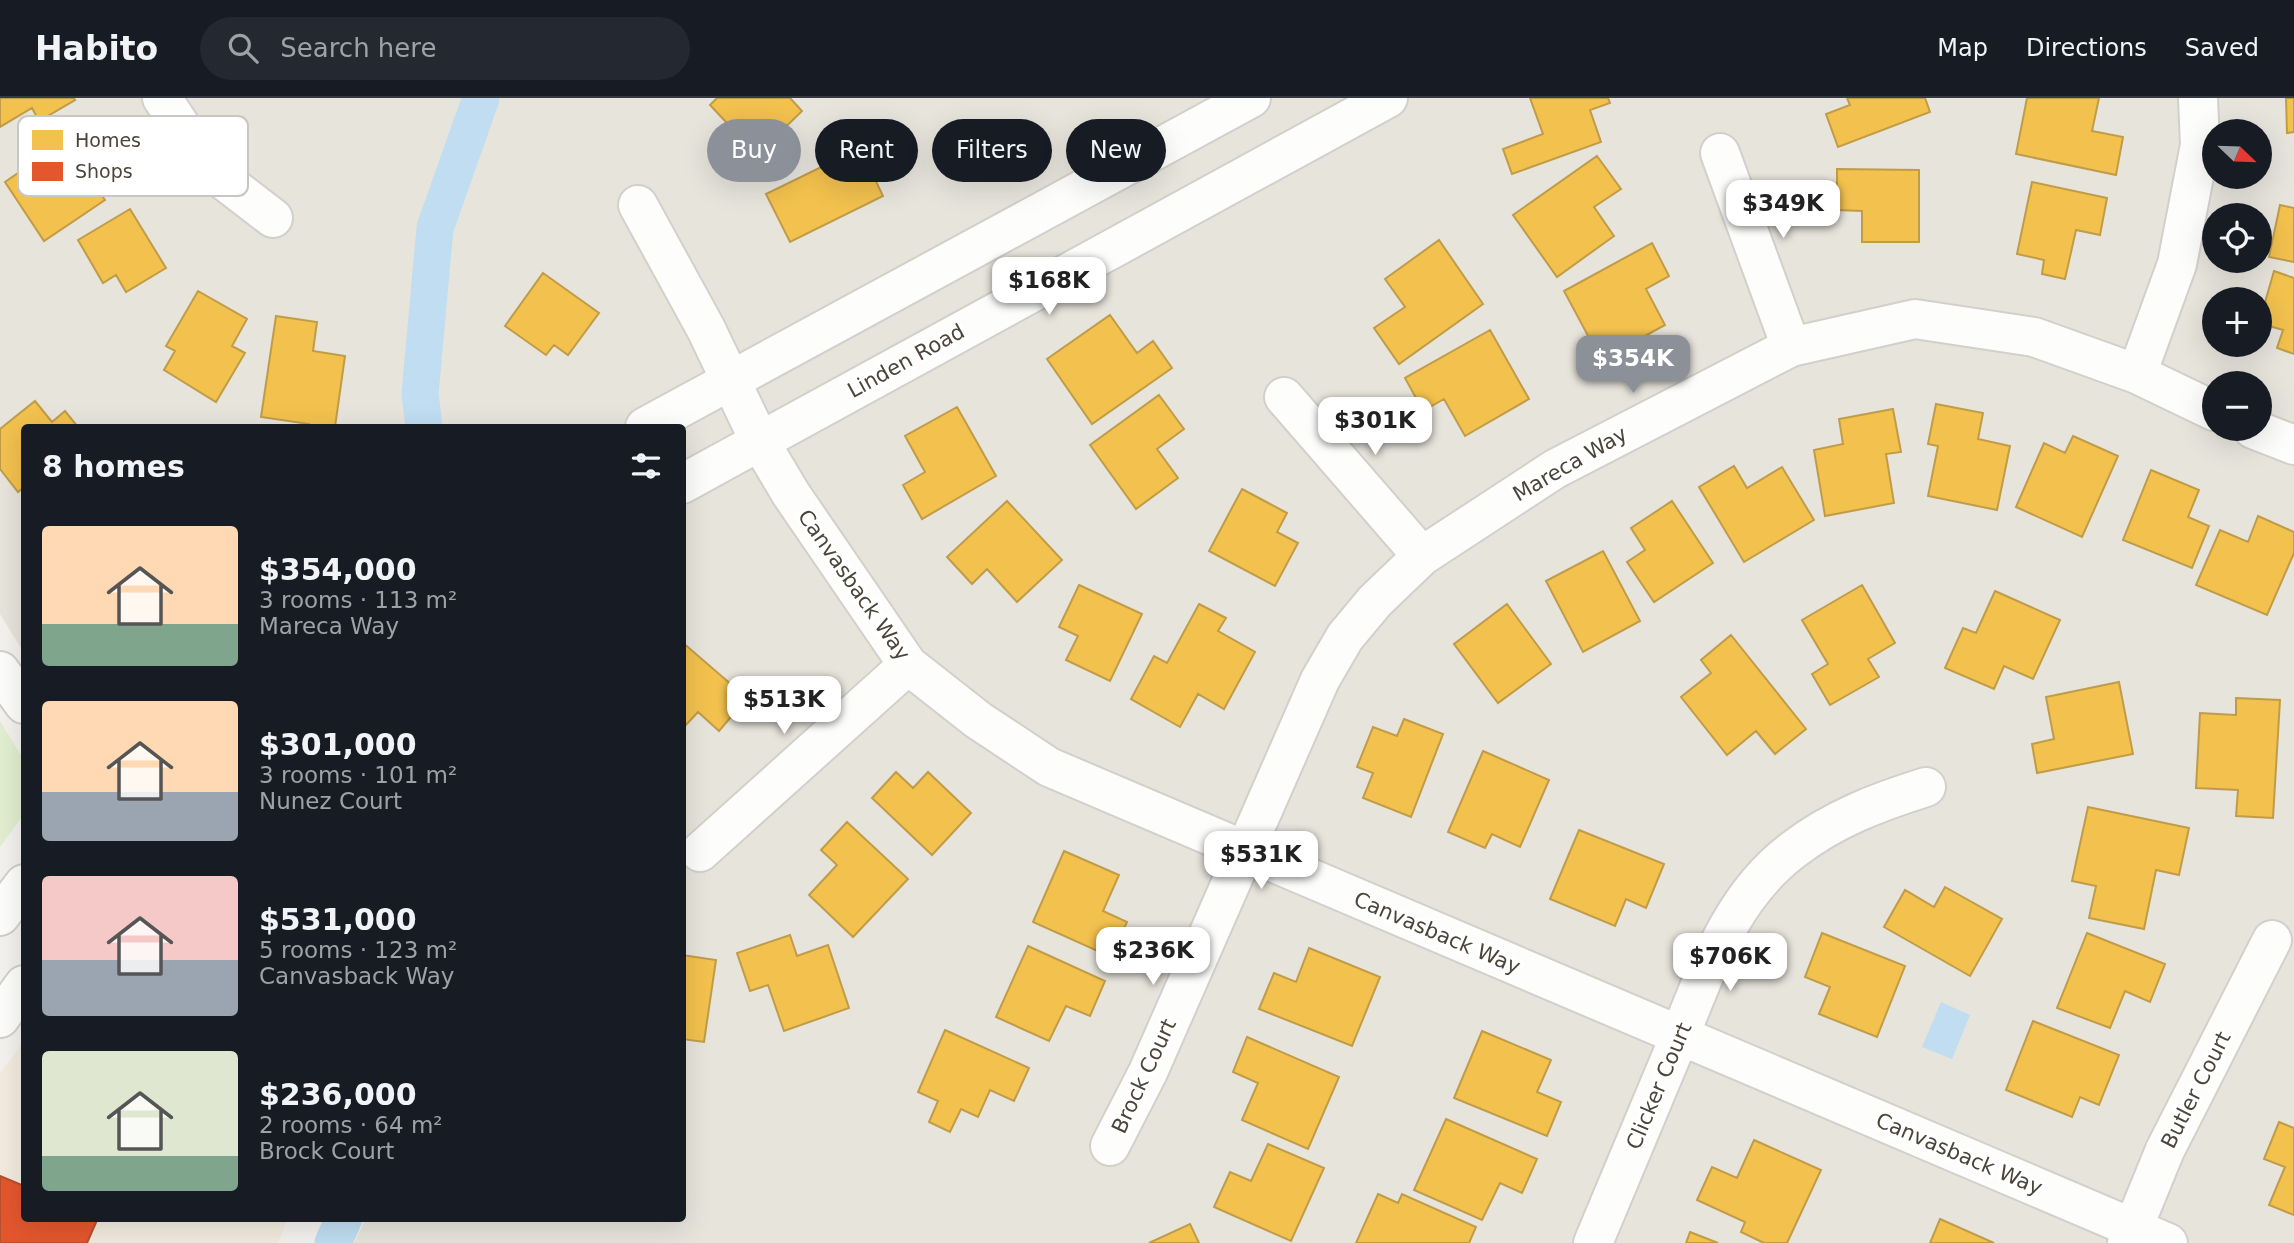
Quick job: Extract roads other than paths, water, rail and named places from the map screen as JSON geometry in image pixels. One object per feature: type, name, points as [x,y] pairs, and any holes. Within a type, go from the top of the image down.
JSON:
[{"type":"street","points":[[162,98],[174,116]]},
{"type":"street","points":[[650,424],[1251,98]]},
{"type":"street","name":"Linden Road","points":[[686,482],[1388,98]]},
{"type":"street","points":[[2137,374],[2177,264],[2200,145],[2198,98]]},
{"type":"street","points":[[1720,153],[1791,347]]},
{"type":"street","points":[[244,196],[272,218]]},
{"type":"street","name":"Canvasback Way","points":[[638,205],[730,379],[760,442],[791,494],[908,665],[978,720],[1049,767],[1681,1035],[2131,1236],[2168,1243]]},
{"type":"street","name":"Mareca Way","points":[[1244,851],[1320,680],[1345,637],[1375,601],[1422,556],[1555,468],[1791,347],[1915,319],[2034,338],[2137,374],[2202,405]]},
{"type":"street","points":[[1284,397],[1422,556]]},
{"type":"street","points":[[2272,436],[2294,445]]},
{"type":"street","points":[[700,852],[908,665]]},
{"type":"street","points":[[0,671],[21,700]]},
{"type":"street","name":"Clicker Court","points":[[1593,1243],[1719,940],[1761,880],[1792,850],[1837,821],[1867,805],[1926,788]]},
{"type":"street","name":"Brock Court","points":[[1110,1146],[1148,1072],[1244,851]]},
{"type":"street","points":[[0,916],[21,888]]},
{"type":"street","name":"Butler Court","points":[[2131,1236],[2165,1150],[2272,940]]},
{"type":"street","points":[[0,1018],[21,989]]},
{"type":"water","points":[[1941,1002],[1970,1015],[1952,1059],[1922,1047]]},
{"type":"waterway","points":[[424,424],[420,394],[435,228],[481,98]]},
{"type":"waterway","points":[[333,1243],[342,1222]]}]
